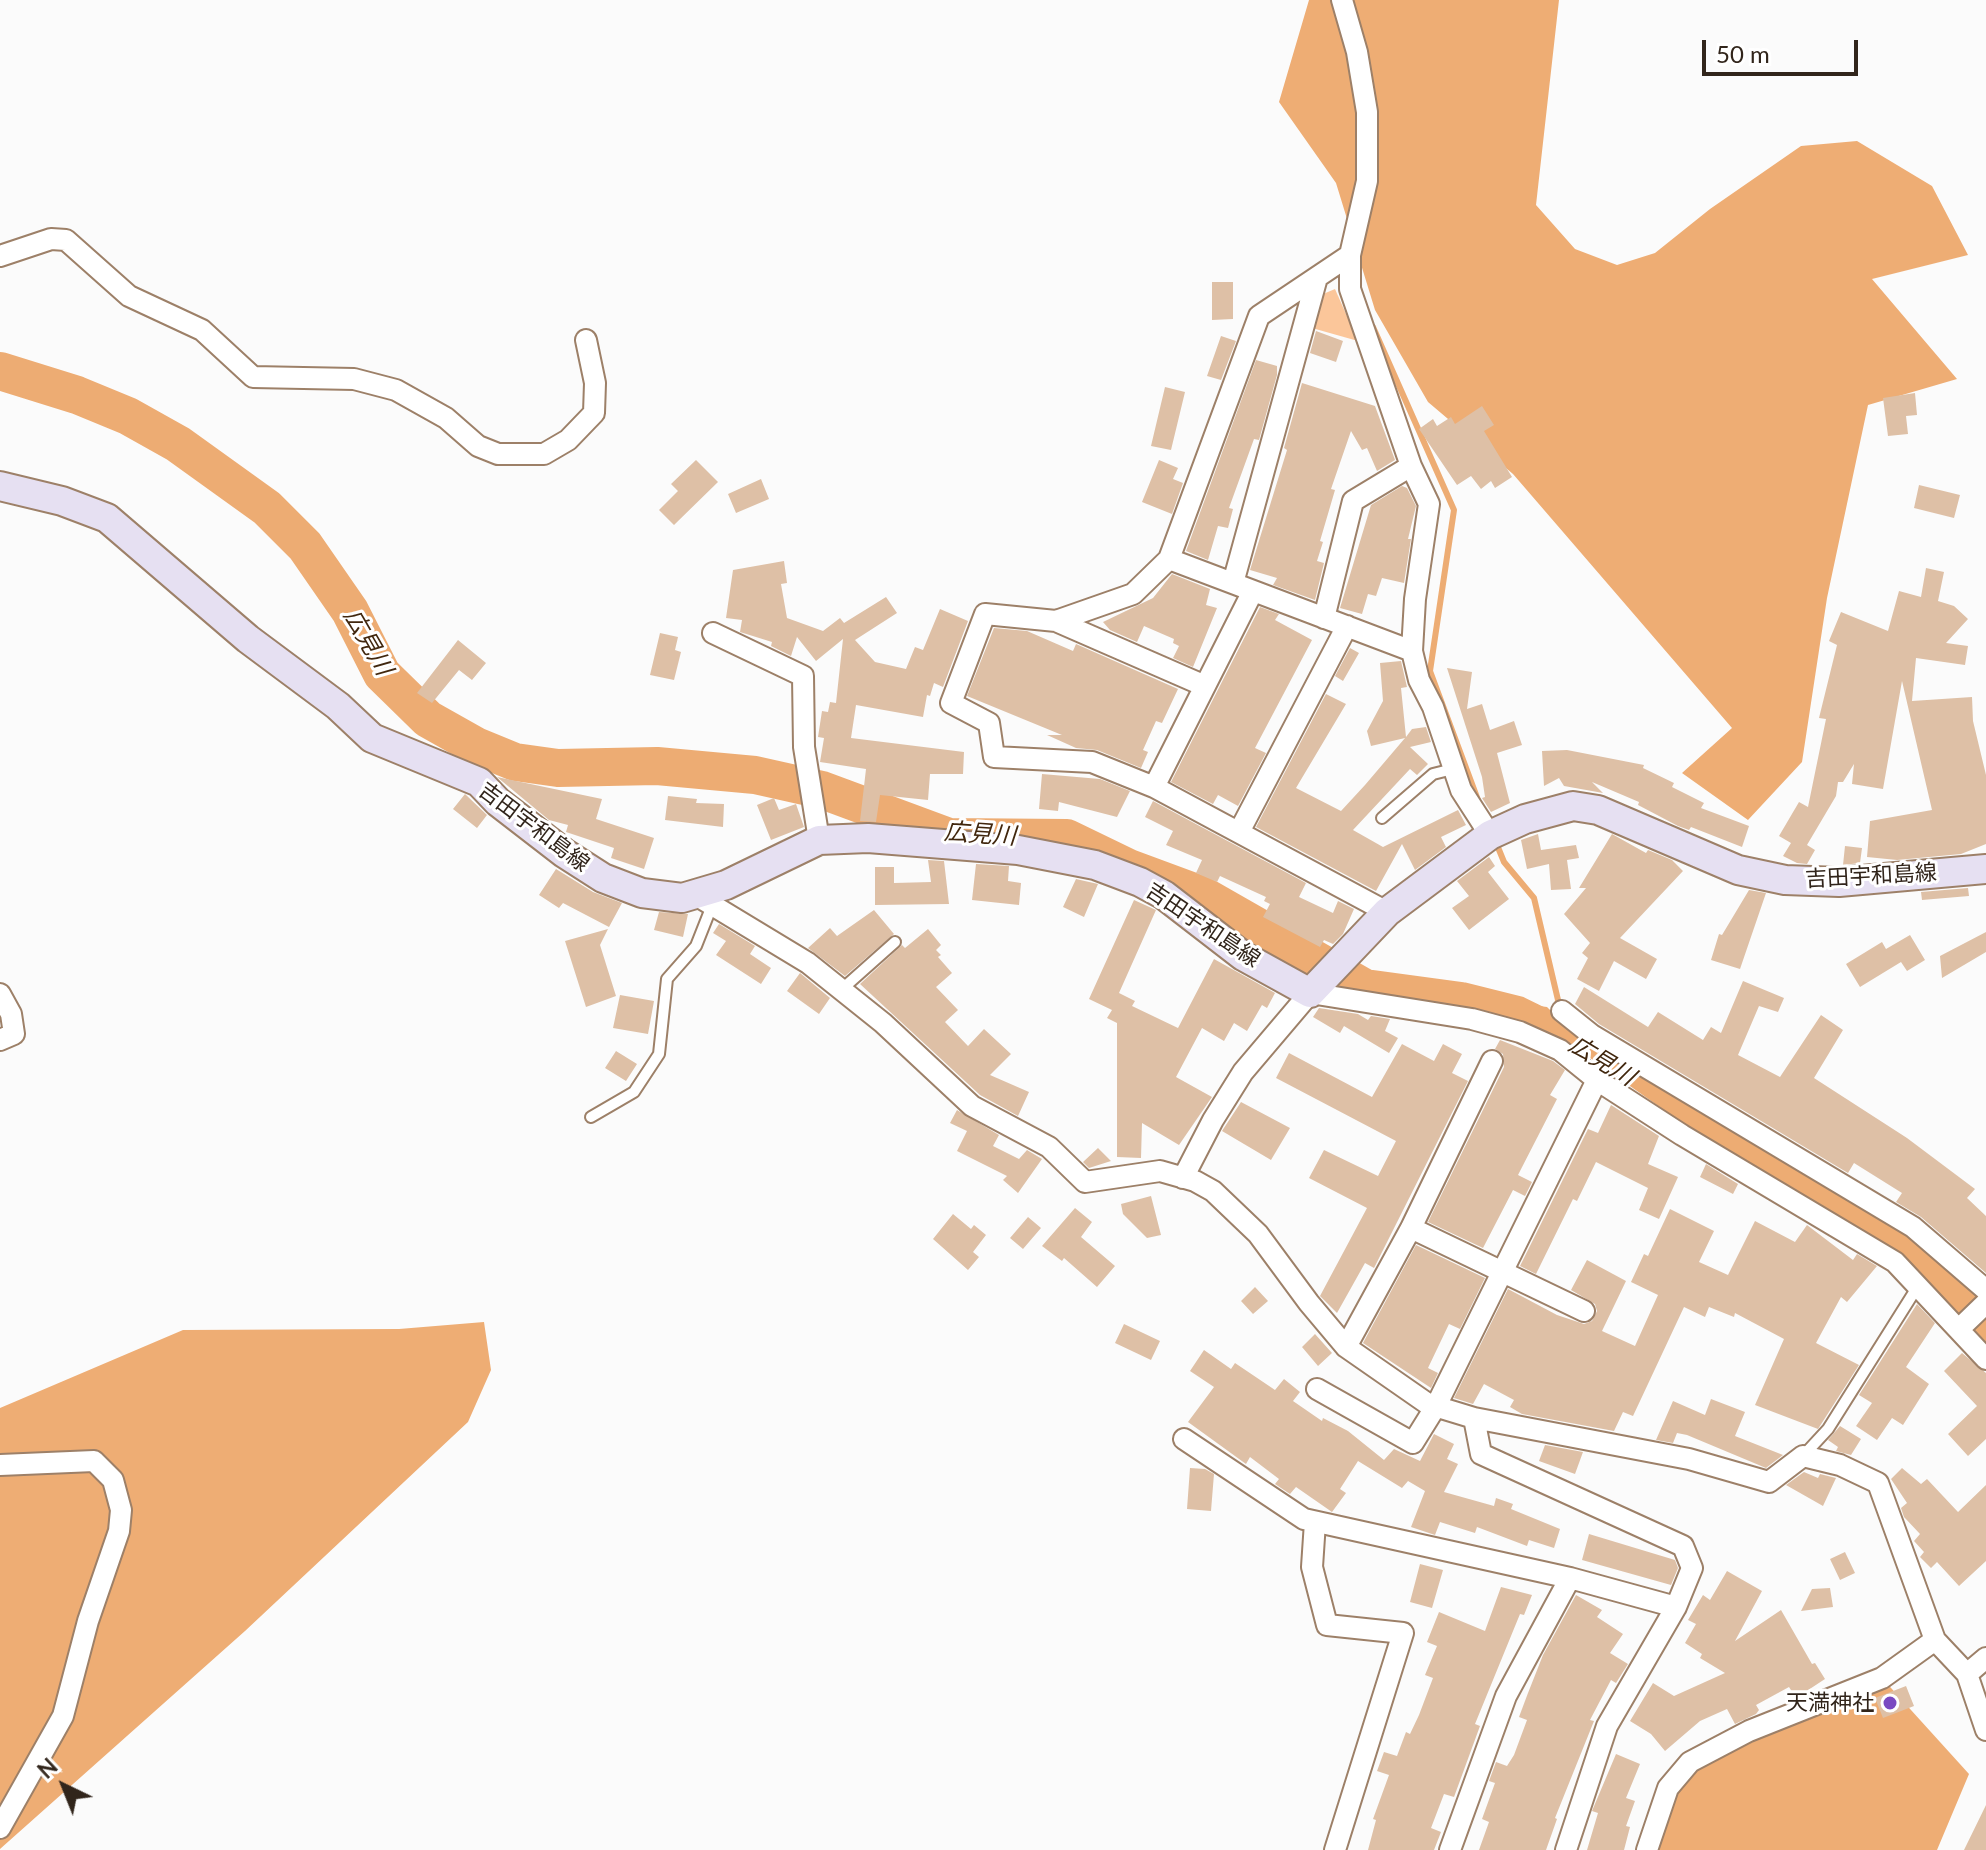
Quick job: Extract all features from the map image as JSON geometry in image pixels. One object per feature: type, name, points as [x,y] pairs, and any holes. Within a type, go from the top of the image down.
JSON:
[{"type":"main road","name":"吉田宇和島線","points":[[0,486],[62,501],[107,518],[248,639],[338,706],[372,738],[479,782],[531,828],[603,878],[642,893],[703,899],[819,840],[868,838],[1018,850],[1095,865],[1164,895],[1243,956],[1316,987],[1387,912],[1490,835],[1525,819],[1573,806],[1598,810],[1738,870],[1785,880],[1839,882],[1986,869]]},
{"type":"street","points":[[1342,0],[1357,52],[1367,112],[1367,181],[1350,255],[1350,289],[1411,466],[1429,504],[1415,599],[1412,651],[1419,680],[1433,707],[1461,790],[1490,835]]},
{"type":"street","points":[[0,256],[51,239],[66,240],[129,296],[202,330],[253,377],[354,379],[396,390],[446,418],[478,446],[498,454],[544,454],[568,440],[594,413],[595,383],[586,340]]},
{"type":"street","points":[[1056,621],[1133,594],[1169,559],[1259,316],[1316,281],[1350,255]]},
{"type":"street","points":[[1233,583],[1316,281]]},
{"type":"street","points":[[1324,618],[1353,501],[1411,466]]},
{"type":"street","points":[[1169,559],[1412,651]]},
{"type":"street","points":[[1154,787],[1253,591]]},
{"type":"street","points":[[1205,686],[1056,621],[985,614],[951,703],[989,723],[994,757],[1092,762],[1154,787],[1387,912]]},
{"type":"street","points":[[1239,832],[1347,626]]},
{"type":"street","points":[[713,633],[803,676],[807,770],[819,840]]},
{"type":"street","points":[[703,899],[808,963],[839,991],[883,1023],[972,1106],[1049,1147],[1085,1182],[1160,1171],[1213,1191],[1258,1234],[1346,1347],[1436,1406],[1474,1418],[1689,1459],[1769,1482],[1803,1456],[1840,1465],[1878,1483],[1935,1640],[1967,1674],[1986,1730]]},
{"type":"street","points":[[1183,1178],[1213,1120],[1243,1072],[1316,987],[1429,1010],[1520,1032],[1560,1050],[1597,1080],[1682,1135],[1895,1262],[1961,1327],[1986,1359]]},
{"type":"street","points":[[0,994],[11,1014],[14,1034],[0,1040]]},
{"type":"street","points":[[1562,1011],[1592,1035],[1692,1097],[1913,1227],[1986,1290]]},
{"type":"street","points":[[1346,1347],[1411,1228],[1492,1061]]},
{"type":"street","points":[[1317,1389],[1413,1443],[1436,1406],[1597,1080]]},
{"type":"street","points":[[1411,1228],[1584,1311]]},
{"type":"street","points":[[1961,1327],[1986,1303]]},
{"type":"street","points":[[1474,1418],[1481,1454],[1683,1546],[1692,1568],[1676,1607],[1607,1726],[1566,1850]]},
{"type":"street","points":[[1184,1439],[1304,1519],[1570,1578],[1676,1607]]},
{"type":"street","points":[[0,1465],[94,1461],[113,1480],[121,1510],[119,1531],[88,1621],[63,1716],[0,1828]]},
{"type":"street","points":[[1315,1522],[1312,1567],[1327,1625],[1403,1633],[1335,1850]]},
{"type":"street","points":[[1450,1850],[1506,1696],[1570,1578]]},
{"type":"street","points":[[1647,1850],[1668,1788],[1690,1762],[1749,1731],[1882,1678],[1935,1640]]},
{"type":"street","points":[[1967,1674],[1986,1658]]},
{"type":"lane","points":[[1382,818],[1433,774],[1453,769]]},
{"type":"lane","points":[[591,1117],[634,1092],[659,1054],[667,979],[696,946],[703,899]]},
{"type":"lane","points":[[839,991],[895,942]]},
{"type":"lane","points":[[1803,1456],[1828,1429],[1918,1285]]},
{"type":"shaded area","points":[[1309,0],[1559,0],[1536,205],[1575,249],[1617,265],[1655,253],[1710,209],[1801,146],[1857,141],[1932,186],[1968,255],[1872,279],[1957,379],[1868,405],[1827,598],[1802,762],[1748,820],[1682,773],[1732,728],[1513,474],[1428,402],[1375,310],[1336,183],[1279,102]]},
{"type":"shaded area","points":[[1335,289],[1358,341],[1312,328],[1316,297]]},
{"type":"shaded area","points":[[484,1322],[491,1370],[468,1422],[245,1631],[0,1849],[0,1408],[183,1330],[399,1329]]},
{"type":"shaded area","points":[[1882,1678],[1969,1774],[1937,1850],[1652,1850],[1690,1762]]},
{"type":"water","points":[[1523,1004],[1547,1007],[1568,1028],[1700,1113],[1816,1175],[1902,1228],[1986,1305],[1986,1350],[1897,1254],[1684,1124],[1573,1046],[1519,1025]]},
{"type":"building","points":[[1212,282],[1233,282],[1233,319],[1212,320]]},
{"type":"building","points":[[1316,331],[1343,341],[1336,362],[1310,353]]},
{"type":"building","points":[[1221,336],[1236,341],[1221,380],[1207,376]]},
{"type":"building","points":[[1256,360],[1277,366],[1277,375],[1259,440],[1254,439],[1229,508],[1233,509],[1228,528],[1218,526],[1208,560],[1186,551]]},
{"type":"building","points":[[1302,383],[1375,406],[1395,460],[1377,471],[1367,448],[1362,450],[1351,431],[1331,489],[1335,490],[1320,541],[1323,542],[1317,561],[1324,563],[1315,600],[1273,585],[1277,578],[1250,570],[1287,450],[1284,448]]},
{"type":"building","points":[[1165,387],[1185,392],[1171,450],[1151,446]]},
{"type":"building","points":[[1915,393],[1917,415],[1906,416],[1908,434],[1888,436],[1883,398]]},
{"type":"building","points":[[1482,406],[1494,425],[1484,431],[1512,477],[1495,488],[1491,481],[1481,489],[1471,476],[1457,485],[1419,429],[1433,419],[1437,426],[1451,417],[1455,424]]},
{"type":"building","points":[[696,460],[718,482],[674,525],[659,510],[678,491],[671,484]]},
{"type":"building","points":[[1159,460],[1178,468],[1173,479],[1183,483],[1172,514],[1142,502]]},
{"type":"building","points":[[761,479],[769,499],[736,513],[728,494]]},
{"type":"building","points":[[1919,485],[1960,495],[1954,518],[1914,508]]},
{"type":"building","points":[[1402,486],[1407,488],[1416,506],[1408,539],[1411,539],[1404,583],[1382,578],[1376,596],[1368,594],[1362,614],[1340,608],[1371,505]]},
{"type":"building","points":[[784,561],[787,583],[781,584],[787,618],[823,631],[840,618],[844,623],[886,597],[897,613],[855,640],[875,662],[906,669],[915,647],[923,650],[940,609],[968,621],[943,687],[934,683],[930,696],[927,695],[923,717],[856,705],[851,738],[964,752],[963,774],[930,774],[928,800],[880,795],[876,822],[860,821],[866,769],[820,762],[824,738],[818,737],[822,711],[828,712],[830,702],[836,703],[843,639],[816,661],[797,637],[791,656],[771,646],[772,642],[740,632],[742,620],[726,618],[733,570]]},
{"type":"building","points":[[1926,568],[1944,572],[1938,601],[1954,606],[1968,619],[1946,643],[1968,646],[1965,665],[1916,658],[1912,701],[1972,697],[1973,721],[1986,775],[1986,844],[1961,854],[1897,860],[1867,857],[1870,821],[1932,810],[1902,681],[1883,789],[1852,784],[1854,764],[1843,782],[1838,782],[1836,796],[1807,845],[1815,850],[1807,864],[1797,863],[1783,856],[1791,843],[1779,836],[1799,802],[1808,807],[1826,719],[1819,718],[1837,645],[1829,641],[1841,612],[1888,631],[1899,591],[1921,597]]},
{"type":"building","points":[[1172,574],[1210,589],[1206,605],[1217,608],[1193,667],[1173,658],[1179,646],[1173,643],[1174,639],[1144,626],[1137,642],[1110,630],[1103,622],[1153,598]]},
{"type":"building","points":[[1260,607],[1279,614],[1275,620],[1312,640],[1255,748],[1266,753],[1238,806],[1218,795],[1213,804],[1171,782]]},
{"type":"building","points":[[994,628],[1027,631],[1073,651],[1076,644],[1178,689],[1162,723],[1156,721],[1143,750],[1148,752],[1141,768],[1097,750],[1076,748],[1047,735],[1062,735],[967,696]]},
{"type":"building","points":[[660,633],[678,637],[675,650],[681,652],[674,680],[650,675]]},
{"type":"building","points":[[458,640],[486,663],[472,680],[459,670],[432,703],[417,693]]},
{"type":"building","points":[[1350,648],[1359,653],[1343,681],[1335,676]]},
{"type":"building","points":[[1401,661],[1407,687],[1401,688],[1406,737],[1412,729],[1426,727],[1431,742],[1410,747],[1428,764],[1417,775],[1410,769],[1353,830],[1383,847],[1458,810],[1466,825],[1441,837],[1446,847],[1415,870],[1402,844],[1376,891],[1256,827],[1326,694],[1346,704],[1296,788],[1341,811],[1365,785],[1405,738],[1371,746],[1367,731],[1383,701],[1380,663]]},
{"type":"building","points":[[1447,668],[1472,672],[1467,709],[1482,704],[1490,730],[1514,721],[1522,745],[1497,753],[1510,803],[1491,812],[1482,798],[1485,797],[1482,777]]},
{"type":"building","points":[[1567,750],[1644,765],[1643,768],[1674,783],[1672,787],[1704,803],[1701,808],[1749,826],[1742,847],[1691,827],[1689,830],[1678,826],[1638,805],[1639,802],[1592,782],[1603,793],[1564,786],[1559,778],[1544,786],[1542,751]]},
{"type":"building","points":[[1042,774],[1100,779],[1130,791],[1117,817],[1059,802],[1058,811],[1039,809]]},
{"type":"building","points":[[497,777],[602,799],[596,819],[654,838],[644,869],[611,858],[614,848],[566,832],[568,825],[549,820]]},
{"type":"building","points":[[465,794],[487,815],[477,828],[453,809]]},
{"type":"building","points":[[668,796],[697,799],[696,803],[724,804],[723,827],[665,820]]},
{"type":"building","points":[[774,798],[779,810],[796,804],[804,827],[771,840],[757,805]]},
{"type":"building","points":[[1153,801],[1306,883],[1299,897],[1333,913],[1338,901],[1354,909],[1343,934],[1333,944],[1324,940],[1320,947],[1263,917],[1270,904],[1264,901],[1266,897],[1220,876],[1217,882],[1196,873],[1202,860],[1166,845],[1173,831],[1145,817]]},
{"type":"building","points":[[1538,834],[1541,850],[1576,845],[1579,858],[1567,860],[1571,889],[1551,890],[1549,864],[1527,869],[1521,840]]},
{"type":"building","points":[[1612,834],[1646,853],[1648,850],[1672,860],[1683,871],[1620,938],[1657,959],[1646,979],[1614,961],[1599,991],[1577,979],[1588,958],[1582,953],[1590,943],[1564,914],[1586,888],[1579,888]]},
{"type":"building","points":[[1845,846],[1862,848],[1860,863],[1843,865]]},
{"type":"building","points":[[1489,857],[1495,866],[1488,872],[1509,899],[1469,930],[1452,908],[1469,896],[1457,881]]},
{"type":"building","points":[[928,860],[944,861],[949,904],[875,905],[875,867],[894,867],[894,883],[931,882]]},
{"type":"building","points":[[976,864],[1009,866],[1008,881],[1021,883],[1019,905],[972,900]]},
{"type":"building","points":[[556,869],[593,892],[622,903],[609,927],[563,903],[559,908],[539,895]]},
{"type":"building","points":[[1076,879],[1098,884],[1084,917],[1063,907]]},
{"type":"building","points":[[1968,888],[1969,896],[1922,900],[1921,892]]},
{"type":"building","points":[[1749,890],[1766,893],[1740,969],[1711,960],[1719,934],[1722,935]]},
{"type":"building","points":[[1134,900],[1156,910],[1119,993],[1135,1001],[1132,1006],[1178,1028],[1214,959],[1275,993],[1267,1008],[1262,1005],[1247,1031],[1234,1023],[1224,1041],[1202,1028],[1176,1077],[1212,1097],[1179,1145],[1142,1123],[1141,1158],[1117,1157],[1117,1023],[1107,1018],[1112,1010],[1089,999]]},
{"type":"building","points":[[874,910],[894,934],[845,976],[808,948],[830,928],[837,936]]},
{"type":"building","points":[[659,912],[688,914],[683,937],[654,930]]},
{"type":"building","points":[[719,924],[755,946],[750,954],[771,968],[761,984],[716,955],[726,941],[713,933]]},
{"type":"building","points":[[608,929],[600,945],[616,996],[586,1007],[565,941]]},
{"type":"building","points":[[928,929],[941,945],[936,950],[941,955],[938,957],[952,973],[936,987],[958,1010],[945,1022],[968,1046],[984,1029],[1011,1054],[990,1075],[1029,1092],[1018,1116],[980,1095],[860,984],[902,945],[905,948]]},
{"type":"building","points":[[1986,932],[1986,952],[1942,978],[1940,956]]},
{"type":"building","points":[[1910,935],[1925,960],[1907,971],[1901,962],[1860,987],[1846,964],[1882,942],[1886,949]]},
{"type":"building","points":[[800,973],[830,998],[819,1014],[787,991]]},
{"type":"building","points":[[1743,981],[1784,998],[1778,1012],[1759,1006],[1738,1055],[1780,1077],[1821,1015],[1843,1030],[1814,1078],[1907,1138],[1975,1189],[1967,1198],[1986,1216],[1986,1273],[1921,1217],[1896,1202],[1902,1193],[1854,1163],[1848,1173],[1599,1024],[1575,1004],[1584,987],[1648,1027],[1658,1012],[1703,1040],[1711,1027],[1721,1033]]},
{"type":"building","points":[[620,995],[654,1001],[648,1034],[613,1028]]},
{"type":"building","points":[[1319,1008],[1358,1014],[1368,1020],[1371,1016],[1390,1019],[1385,1031],[1398,1038],[1389,1053],[1344,1026],[1340,1033],[1313,1017]]},
{"type":"building","points":[[1500,1040],[1553,1061],[1565,1070],[1550,1095],[1557,1099],[1518,1175],[1532,1182],[1525,1196],[1513,1190],[1483,1248],[1428,1222],[1504,1067],[1503,1054],[1495,1049]]},
{"type":"building","points":[[1402,1044],[1434,1061],[1443,1044],[1462,1054],[1452,1073],[1468,1081],[1374,1268],[1365,1263],[1337,1313],[1320,1296],[1367,1208],[1309,1178],[1324,1150],[1378,1176],[1396,1141],[1276,1078],[1289,1053],[1372,1097]]},
{"type":"building","points":[[616,1051],[637,1064],[626,1081],[605,1068]]},
{"type":"building","points":[[1241,1102],[1290,1128],[1271,1160],[1222,1131]]},
{"type":"building","points":[[1611,1105],[1659,1136],[1648,1164],[1678,1177],[1659,1219],[1639,1210],[1648,1188],[1596,1162],[1577,1201],[1573,1199],[1536,1274],[1520,1266],[1588,1129],[1598,1133]]},
{"type":"building","points":[[957,1110],[999,1135],[993,1146],[1019,1159],[1027,1150],[1042,1159],[1018,1193],[1003,1180],[1007,1176],[957,1151],[967,1131],[950,1123]]},
{"type":"building","points":[[1098,1148],[1111,1161],[1089,1168],[1083,1162]]},
{"type":"building","points":[[1706,1164],[1738,1184],[1733,1194],[1700,1177]]},
{"type":"building","points":[[1151,1196],[1161,1235],[1147,1238],[1123,1214],[1121,1204]]},
{"type":"building","points":[[1075,1208],[1092,1222],[1081,1237],[1115,1266],[1097,1287],[1064,1258],[1062,1261],[1042,1246]]},
{"type":"building","points":[[1670,1209],[1714,1231],[1699,1262],[1728,1275],[1755,1221],[1795,1242],[1807,1225],[1853,1260],[1857,1254],[1877,1266],[1847,1302],[1841,1297],[1816,1343],[1859,1365],[1818,1429],[1755,1405],[1784,1339],[1735,1313],[1734,1317],[1709,1307],[1705,1317],[1684,1307],[1633,1416],[1623,1412],[1614,1431],[1522,1414],[1510,1407],[1514,1400],[1484,1384],[1473,1404],[1454,1398],[1508,1289],[1557,1315],[1584,1324],[1592,1321],[1597,1311],[1595,1304],[1571,1290],[1587,1260],[1626,1281],[1602,1331],[1635,1346],[1658,1295],[1631,1282],[1644,1254],[1648,1256]]},
{"type":"building","points":[[953,1214],[971,1229],[974,1225],[986,1235],[973,1252],[979,1257],[968,1270],[933,1239]]},
{"type":"building","points":[[1028,1217],[1041,1228],[1023,1249],[1010,1238]]},
{"type":"building","points":[[1416,1245],[1485,1278],[1460,1329],[1449,1324],[1428,1368],[1438,1373],[1431,1388],[1363,1343]]},
{"type":"building","points":[[1255,1287],[1268,1301],[1253,1314],[1241,1301]]},
{"type":"building","points":[[1917,1304],[1935,1323],[1906,1367],[1929,1384],[1903,1425],[1892,1418],[1877,1440],[1856,1426],[1872,1403],[1859,1395]]},
{"type":"building","points":[[1124,1324],[1160,1341],[1151,1360],[1115,1343]]},
{"type":"building","points":[[1315,1334],[1332,1353],[1318,1366],[1302,1347]]},
{"type":"building","points":[[1204,1350],[1231,1369],[1235,1363],[1275,1390],[1284,1379],[1300,1392],[1293,1401],[1322,1421],[1323,1418],[1348,1431],[1384,1460],[1394,1449],[1420,1461],[1434,1434],[1454,1444],[1447,1459],[1458,1464],[1444,1492],[1494,1506],[1496,1498],[1513,1504],[1511,1509],[1560,1529],[1554,1548],[1529,1540],[1527,1546],[1477,1527],[1475,1533],[1440,1522],[1435,1535],[1411,1527],[1425,1491],[1408,1481],[1402,1488],[1358,1461],[1340,1489],[1346,1493],[1332,1512],[1296,1487],[1290,1494],[1275,1484],[1279,1479],[1250,1457],[1246,1464],[1188,1422],[1214,1387],[1190,1371]]},
{"type":"building","points":[[1962,1353],[1986,1373],[1986,1439],[1968,1456],[1948,1434],[1977,1406],[1944,1371]]},
{"type":"building","points":[[1711,1399],[1745,1412],[1735,1436],[1783,1455],[1766,1468],[1687,1435],[1677,1433],[1673,1443],[1656,1440],[1673,1401],[1705,1415]]},
{"type":"building","points":[[1840,1426],[1861,1439],[1851,1455],[1836,1451],[1838,1447],[1828,1440]]},
{"type":"building","points":[[1545,1445],[1583,1452],[1575,1474],[1539,1461]]},
{"type":"building","points":[[1190,1468],[1205,1469],[1214,1474],[1211,1511],[1187,1509]]},
{"type":"building","points":[[1902,1468],[1921,1484],[1927,1479],[1958,1512],[1986,1485],[1986,1561],[1959,1586],[1937,1562],[1931,1568],[1920,1557],[1924,1552],[1914,1541],[1920,1534],[1904,1517],[1901,1508],[1907,1503],[1891,1479]]},
{"type":"building","points":[[1804,1472],[1818,1478],[1820,1474],[1836,1478],[1823,1506],[1786,1485]]},
{"type":"building","points":[[1589,1534],[1675,1560],[1678,1568],[1671,1585],[1582,1560]]},
{"type":"building","points":[[1845,1552],[1855,1573],[1840,1580],[1830,1559]]},
{"type":"building","points":[[1420,1564],[1443,1570],[1432,1608],[1410,1602]]},
{"type":"building","points":[[1727,1571],[1762,1591],[1735,1641],[1781,1610],[1812,1664],[1815,1663],[1825,1679],[1796,1698],[1789,1687],[1756,1705],[1759,1710],[1756,1714],[1735,1724],[1727,1709],[1700,1721],[1665,1751],[1651,1734],[1630,1721],[1653,1683],[1674,1696],[1725,1673],[1700,1658],[1702,1654],[1685,1643],[1696,1624],[1688,1620],[1703,1595],[1710,1600]]},
{"type":"building","points":[[1501,1587],[1532,1595],[1524,1615],[1520,1614],[1475,1724],[1480,1726],[1454,1797],[1444,1794],[1431,1828],[1441,1832],[1434,1850],[1368,1850],[1376,1820],[1373,1819],[1389,1775],[1377,1771],[1384,1752],[1397,1756],[1406,1732],[1410,1734],[1419,1715],[1433,1678],[1425,1675],[1437,1646],[1427,1642],[1439,1612],[1485,1631]]},
{"type":"building","points":[[1830,1588],[1833,1607],[1801,1611],[1812,1589]]},
{"type":"building","points":[[1576,1595],[1602,1610],[1597,1617],[1623,1634],[1610,1653],[1628,1664],[1616,1683],[1611,1680],[1590,1720],[1594,1721],[1555,1818],[1546,1850],[1479,1850],[1489,1822],[1482,1819],[1495,1783],[1489,1781],[1496,1762],[1507,1766],[1514,1755],[1527,1720],[1519,1717],[1528,1693],[1543,1655]]},
{"type":"building","points":[[1906,1686],[1914,1706],[1883,1718],[1875,1698]]},
{"type":"building","points":[[1616,1754],[1640,1764],[1626,1798],[1635,1801],[1626,1826],[1630,1827],[1624,1850],[1587,1850],[1598,1813],[1592,1811]]},
{"type":"building","points":[[1986,1805],[1986,1850],[1964,1850]]},
{"type":"waterway","points":[[1373,327],[1454,510],[1430,671],[1478,800]]},
{"type":"waterway","name":"広見川","points":[[0,371],[77,395],[128,416],[178,444],[267,508],[305,546],[350,611],[382,674],[428,719],[476,746],[515,762],[558,768],[657,766],[755,775],[822,790],[949,837],[1067,838],[1129,868],[1202,895],[1365,988],[1461,1001],[1517,1015],[1568,1040]]},
{"type":"waterway","points":[[1495,840],[1504,862],[1534,898],[1558,1000],[1557,1009]]},
{"type":"place","name":"天満神社","points":[[1890,1703]]}]
